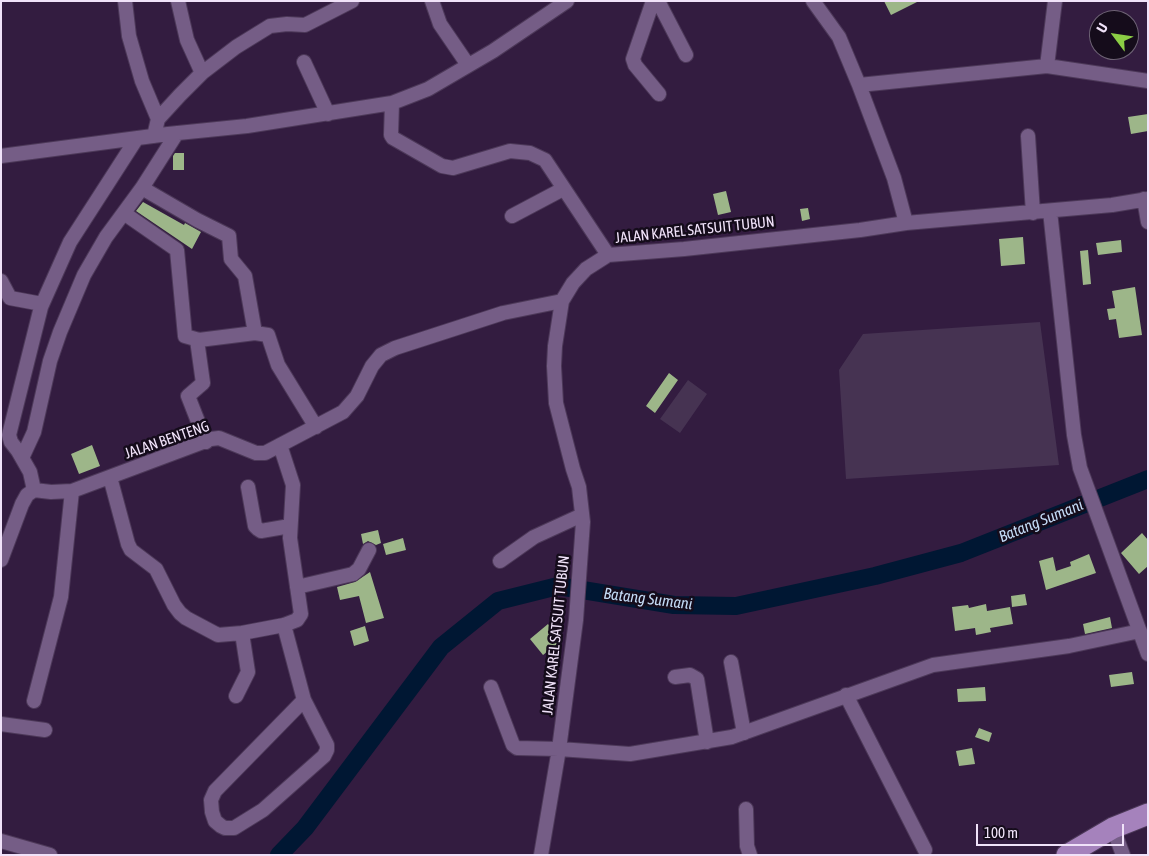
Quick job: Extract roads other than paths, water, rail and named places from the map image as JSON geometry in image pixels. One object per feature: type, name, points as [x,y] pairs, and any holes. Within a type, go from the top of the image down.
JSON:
[{"type":"highway","points":[[1067,855],[1113,828],[1148,814]]},
{"type":"street","points":[[125,1],[129,36],[142,81],[158,119]]},
{"type":"street","points":[[178,1],[187,40],[202,73]]},
{"type":"street","points":[[154,136],[158,119],[202,73],[236,47],[270,26],[305,24],[352,1]]},
{"type":"street","points":[[432,1],[440,24],[468,65]]},
{"type":"street","points":[[1,156],[177,133],[248,126],[392,102],[428,89],[493,51],[567,1]]},
{"type":"street","points":[[653,1],[633,59],[635,65],[659,94]]},
{"type":"street","points":[[658,1],[686,55]]},
{"type":"street","points":[[813,1],[839,37],[860,85],[894,178],[906,223]]},
{"type":"street","points":[[1047,66],[1055,1]]},
{"type":"street","points":[[304,62],[328,114]]},
{"type":"street","points":[[860,85],[1047,66],[1148,81]]},
{"type":"street","points":[[392,102],[391,135],[393,138],[442,166],[453,168],[510,151],[530,153],[545,160],[608,256]]},
{"type":"street","points":[[22,458],[34,432],[50,361],[84,275],[106,237],[125,213],[177,133]]},
{"type":"street","points":[[1028,136],[1032,213]]},
{"type":"street","points":[[1,560],[4,544],[22,504],[27,495],[34,490],[30,472],[22,458],[6,442],[42,304],[70,242],[137,138]]},
{"type":"street","points":[[142,188],[229,236],[231,259],[245,276],[254,333]]},
{"type":"street","points":[[512,216],[563,189]]},
{"type":"street","points":[[1146,199],[1148,222]]},
{"type":"street","name":"JALAN KAREL SATSUIT TUBUN","points":[[541,855],[559,748],[576,620],[582,553],[582,515],[579,487],[556,403],[554,366],[562,301],[573,282],[586,269],[608,256],[860,230],[906,223],[1112,205],[1146,199]]},
{"type":"street","points":[[1050,210],[1074,435],[1080,468],[1148,654]]},
{"type":"street","points":[[125,213],[177,250],[184,334],[197,340],[254,333],[266,334],[270,337],[278,365],[316,427]]},
{"type":"street","points":[[1,281],[10,298],[42,304]]},
{"type":"street","name":"JALAN BENTENG","points":[[34,490],[51,492],[72,491],[219,438],[256,453],[265,453],[343,412],[357,396],[372,366],[381,355],[396,348],[503,313],[562,301]]},
{"type":"street","points":[[197,340],[203,383],[188,396],[206,442]]},
{"type":"street","points":[[110,477],[128,544],[135,554],[156,569],[180,613],[218,635],[242,633],[284,625],[297,620],[301,614],[290,538],[294,485],[280,445]]},
{"type":"street","points":[[248,486],[255,526],[258,529],[261,531],[290,526]]},
{"type":"street","points":[[34,701],[61,597],[72,491]]},
{"type":"street","points":[[500,561],[534,537],[582,515]]},
{"type":"street","points":[[298,587],[353,574],[359,569],[368,550]]},
{"type":"street","points":[[284,625],[304,700],[327,747],[326,754],[258,814],[234,828],[221,826],[215,821],[212,812],[211,800],[215,791],[304,700]]},
{"type":"street","points":[[491,687],[514,747],[520,749],[559,748],[630,754],[732,737],[932,665],[1069,646],[1140,630]]},
{"type":"street","points":[[236,696],[248,672],[242,633]]},
{"type":"street","points":[[731,662],[744,733]]},
{"type":"street","points":[[675,677],[690,675],[696,680],[707,742]]},
{"type":"street","points":[[846,695],[925,850]]},
{"type":"street","points":[[1,724],[46,730]]},
{"type":"street","points":[[746,809],[750,855]]},
{"type":"street","points":[[1113,828],[1123,855]]},
{"type":"street","points":[[1,841],[50,855]]},
{"type":"waterway","name":"Batang Sumani","points":[[279,855],[305,828],[441,647],[498,601],[558,586],[674,605],[736,606],[875,576],[961,553],[1148,479]]}]
